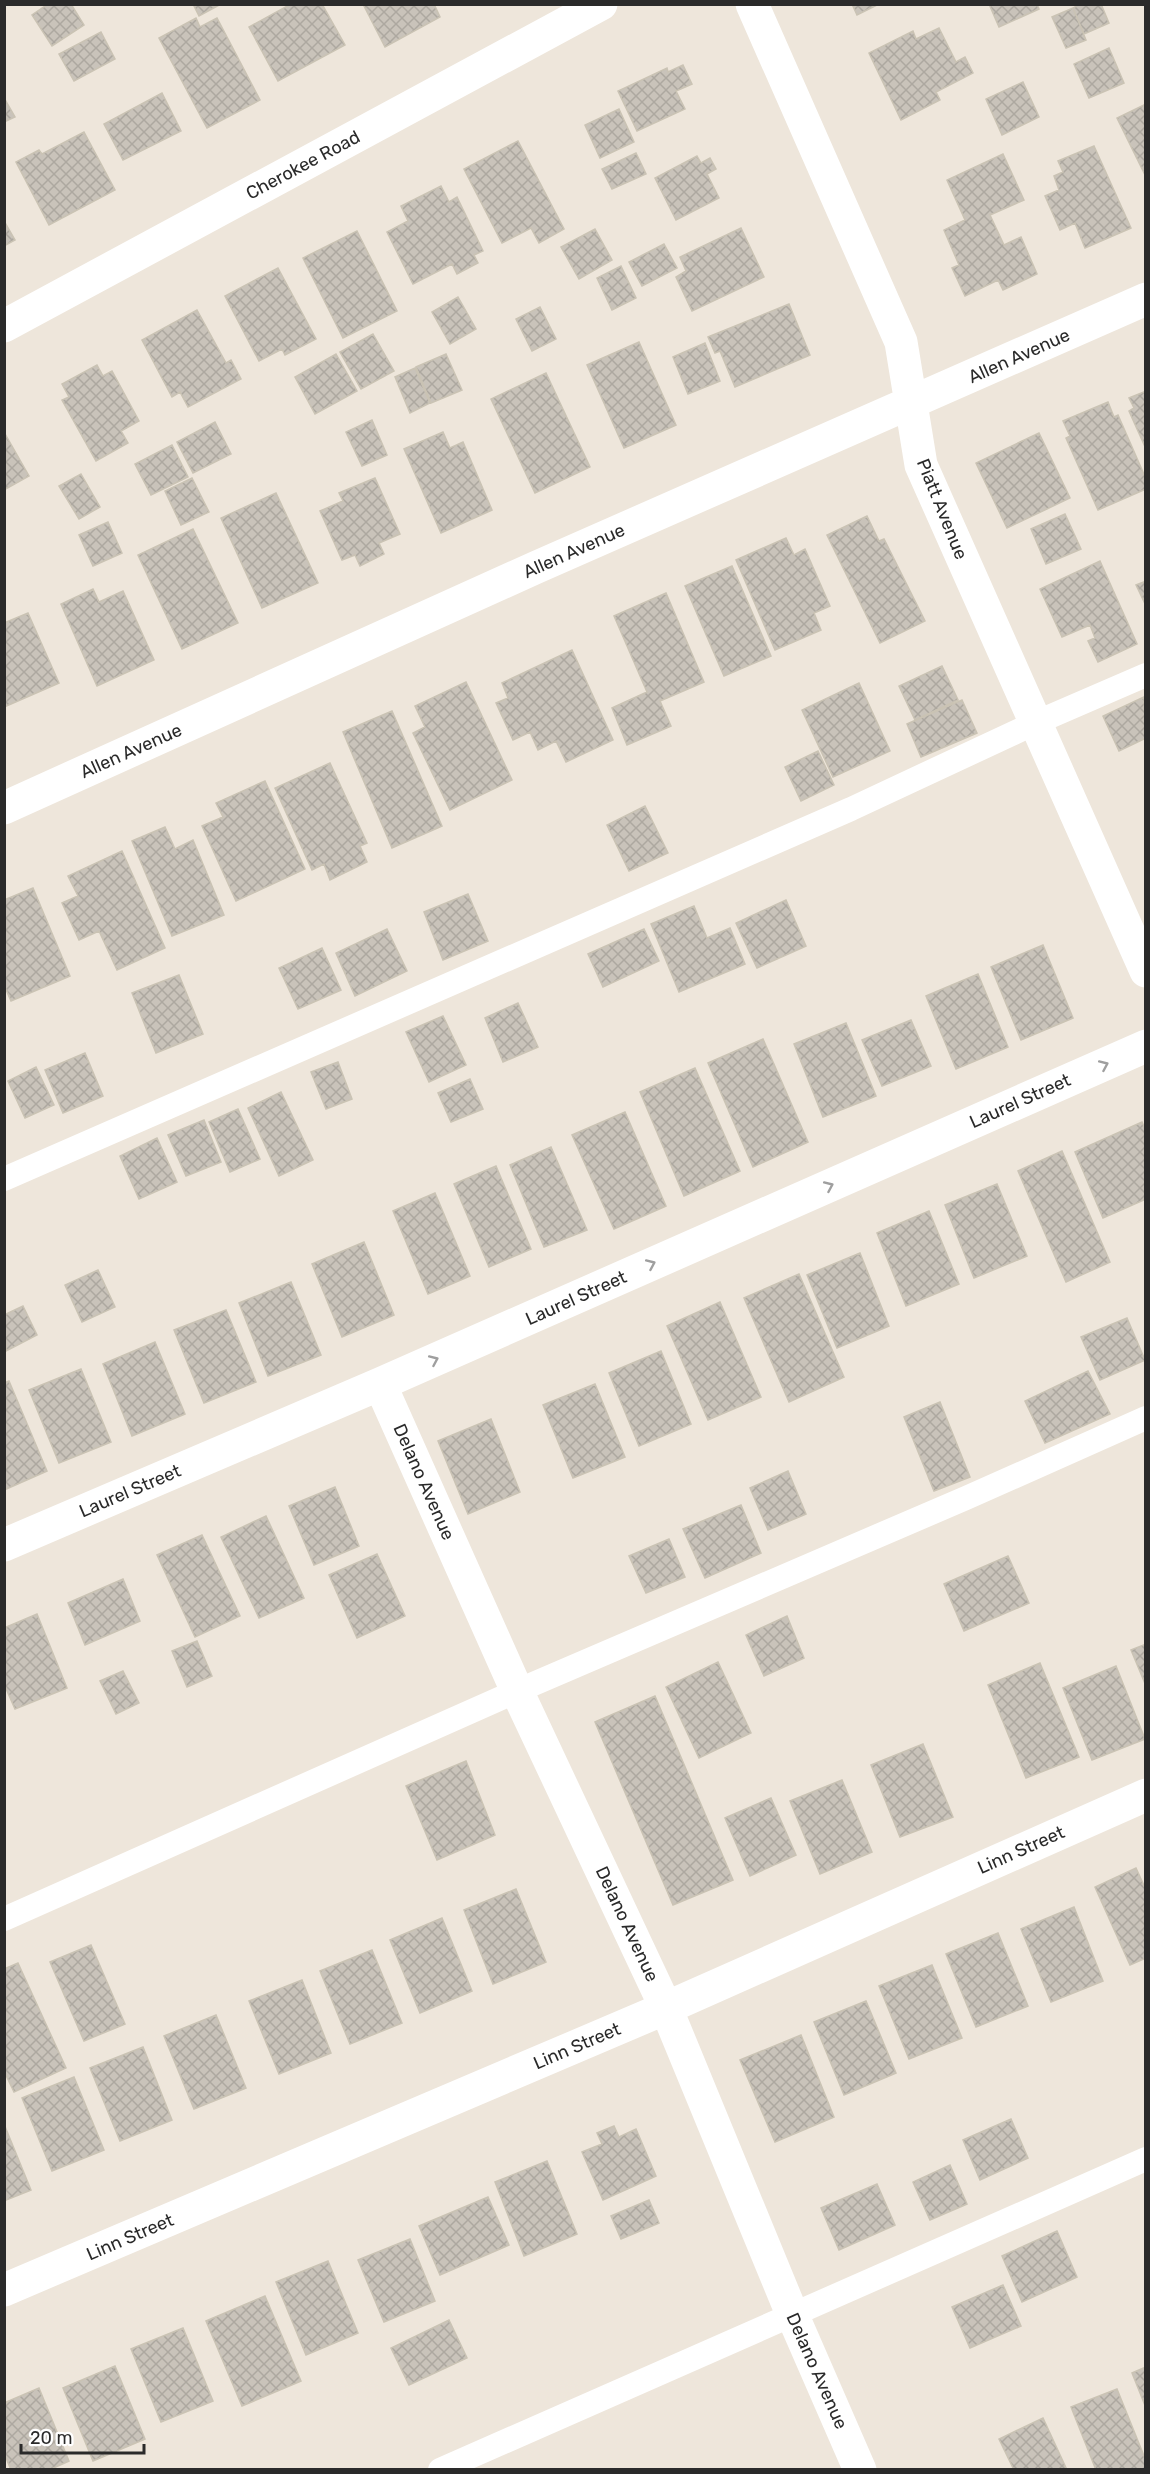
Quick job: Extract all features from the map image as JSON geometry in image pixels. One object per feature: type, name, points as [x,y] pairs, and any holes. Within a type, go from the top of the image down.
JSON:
[{"type":"street","name":"Cherokee Road","points":[[4,326],[601,4]]},
{"type":"street","name":"Piatt Avenue","points":[[752,4],[901,342],[921,465],[1146,971]]},
{"type":"street","name":"Allen Avenue","points":[[4,808],[526,572],[1146,299]]},
{"type":"street","name":"Laurel Street","points":[[4,1545],[380,1384],[1146,1046]]},
{"type":"street","name":"Delano Avenue","points":[[380,1384],[517,1691],[666,2008],[792,2314],[860,2469]]},
{"type":"street","name":"Linn Street","points":[[4,2290],[666,2008],[1146,1795]]},
{"type":"lane","points":[[4,1179],[851,809],[1035,723],[1146,675]]},
{"type":"lane","points":[[4,1919],[517,1691],[1146,1418]]},
{"type":"lane","points":[[440,2469],[1146,2158]]},
{"type":"building","points":[[48,4],[71,4],[84,25],[52,46],[32,15]]},
{"type":"building","points":[[193,4],[221,4],[199,16]]},
{"type":"building","points":[[291,4],[322,4],[345,45],[278,81],[249,27]]},
{"type":"building","points":[[363,4],[434,4],[440,17],[385,47]]},
{"type":"building","points":[[852,4],[879,4],[857,15]]},
{"type":"building","points":[[989,4],[1037,4],[1039,9],[999,27]]},
{"type":"building","points":[[1080,4],[1101,4],[1109,23],[1084,34],[1073,8]]},
{"type":"building","points":[[1073,8],[1086,40],[1066,48],[1052,17]]},
{"type":"building","points":[[196,18],[200,27],[217,18],[260,100],[207,128],[159,38]]},
{"type":"building","points":[[939,28],[956,62],[965,57],[973,73],[936,92],[940,100],[901,120],[869,53],[913,31],[916,39]]},
{"type":"building","points":[[101,32],[115,59],[74,81],[59,54]]},
{"type":"building","points":[[1109,48],[1124,83],[1089,98],[1074,64]]},
{"type":"building","points":[[683,65],[692,84],[676,91],[685,109],[637,131],[618,91],[667,68],[668,72]]},
{"type":"building","points":[[1023,82],[1039,117],[1002,135],[986,99]]},
{"type":"building","points":[[162,93],[181,131],[123,160],[104,124]]},
{"type":"building","points":[[4,98],[15,117],[4,122]]},
{"type":"building","points":[[1146,104],[1146,177],[1117,118]]},
{"type":"building","points":[[619,109],[634,142],[600,158],[585,125]]},
{"type":"building","points":[[84,132],[115,190],[49,225],[16,162],[39,150],[42,154]]},
{"type":"building","points":[[518,141],[564,229],[539,243],[531,228],[502,243],[464,169]]},
{"type":"building","points":[[1094,146],[1131,228],[1085,248],[1075,223],[1060,230],[1045,196],[1059,190],[1054,176],[1063,172],[1058,161]]},
{"type":"building","points":[[636,153],[646,174],[612,189],[602,169]]},
{"type":"building","points":[[1003,154],[1024,200],[990,215],[1004,245],[1021,237],[1037,274],[1003,290],[998,280],[965,296],[952,268],[959,265],[944,230],[965,220],[947,180]]},
{"type":"building","points":[[697,156],[701,163],[710,158],[716,169],[707,174],[719,198],[676,220],[655,178]]},
{"type":"building","points":[[441,186],[449,202],[457,197],[483,251],[474,255],[478,263],[457,274],[452,264],[413,284],[387,232],[408,221],[401,206]]},
{"type":"building","points":[[4,221],[15,240],[4,246]]},
{"type":"building","points":[[741,228],[764,277],[692,311],[676,277],[686,271],[680,257]]},
{"type":"building","points":[[595,229],[612,260],[579,279],[561,247]]},
{"type":"building","points":[[357,231],[397,311],[343,338],[303,258]]},
{"type":"building","points":[[664,244],[677,268],[642,286],[629,262]]},
{"type":"building","points":[[621,266],[636,298],[612,310],[597,278]]},
{"type":"building","points":[[278,268],[316,339],[285,355],[282,349],[259,361],[225,296]]},
{"type":"building","points":[[458,297],[476,329],[450,344],[432,312]]},
{"type":"building","points":[[789,304],[810,355],[735,387],[720,351],[715,353],[708,337]]},
{"type":"building","points":[[540,307],[556,339],[532,351],[516,319]]},
{"type":"building","points":[[197,310],[226,363],[231,360],[241,379],[188,407],[180,392],[172,397],[142,340]]},
{"type":"building","points":[[373,334],[394,371],[361,389],[340,352]]},
{"type":"building","points":[[639,342],[676,425],[624,448],[587,365]]},
{"type":"building","points":[[705,343],[720,381],[688,394],[673,357]]},
{"type":"building","points":[[336,354],[357,391],[315,414],[295,377]]},
{"type":"building","points":[[446,354],[462,390],[431,403],[416,367]]},
{"type":"building","points":[[97,365],[103,376],[112,371],[139,421],[121,431],[128,443],[96,461],[62,400],[69,397],[62,384]]},
{"type":"building","points":[[415,368],[430,403],[410,413],[395,377]]},
{"type":"building","points":[[546,373],[590,467],[535,493],[491,399]]},
{"type":"building","points":[[1146,391],[1146,449],[1129,411],[1134,408],[1129,398]]},
{"type":"building","points":[[1108,402],[1114,417],[1118,415],[1146,479],[1146,489],[1098,510],[1066,438],[1070,436],[1063,421]]},
{"type":"building","points":[[372,420],[387,455],[362,466],[346,432]]},
{"type":"building","points":[[215,422],[231,454],[193,473],[177,442]]},
{"type":"building","points":[[4,432],[29,476],[4,490]]},
{"type":"building","points":[[443,432],[450,448],[463,442],[492,510],[441,533],[404,449]]},
{"type":"building","points":[[1039,433],[1070,498],[1007,528],[976,463]]},
{"type":"building","points":[[172,445],[188,477],[151,495],[135,464]]},
{"type":"building","points":[[81,474],[100,507],[79,519],[59,486]]},
{"type":"building","points":[[192,478],[209,512],[181,525],[165,491]]},
{"type":"building","points":[[375,478],[400,534],[379,543],[384,554],[360,566],[355,555],[342,560],[320,511],[343,501],[339,493]]},
{"type":"building","points":[[276,493],[318,583],[262,608],[221,518]]},
{"type":"building","points":[[1065,514],[1081,549],[1046,564],[1031,529]]},
{"type":"building","points":[[867,516],[879,541],[884,539],[925,621],[880,643],[827,535]]},
{"type":"building","points":[[108,522],[122,553],[93,566],[79,535]]},
{"type":"building","points":[[193,529],[238,623],[182,649],[138,555]]},
{"type":"building","points":[[786,538],[794,555],[805,549],[830,606],[814,613],[821,630],[775,650],[736,560]]},
{"type":"building","points":[[1100,561],[1137,644],[1098,662],[1088,641],[1095,638],[1090,625],[1062,637],[1040,589]]},
{"type":"building","points":[[732,566],[771,656],[724,676],[685,586]]},
{"type":"building","points":[[1146,581],[1146,606],[1136,585]]},
{"type":"building","points":[[93,589],[99,602],[123,591],[154,660],[97,686],[61,604]]},
{"type":"building","points":[[666,593],[704,682],[660,701],[671,726],[627,745],[612,708],[647,692],[614,616]]},
{"type":"building","points":[[28,613],[59,683],[4,707],[4,623]]},
{"type":"building","points":[[572,650],[613,740],[566,762],[556,741],[538,750],[530,732],[513,740],[496,703],[508,698],[502,683]]},
{"type":"building","points":[[942,666],[958,700],[915,720],[899,686]]},
{"type":"building","points":[[466,682],[512,780],[450,810],[413,733],[425,727],[415,706]]},
{"type":"building","points":[[859,683],[890,751],[833,777],[802,710]]},
{"type":"building","points":[[1144,697],[1146,738],[1119,751],[1103,716]]},
{"type":"building","points":[[962,700],[977,733],[921,757],[907,724]]},
{"type":"building","points":[[392,711],[442,826],[392,848],[343,732]]},
{"type":"building","points":[[818,751],[834,785],[801,801],[785,767]]},
{"type":"building","points":[[330,763],[367,843],[360,846],[367,862],[330,880],[324,864],[312,870],[275,788]]},
{"type":"building","points":[[265,781],[305,869],[236,901],[202,826],[223,817],[216,803]]},
{"type":"building","points":[[645,806],[668,853],[629,871],[607,825]]},
{"type":"building","points":[[165,827],[175,849],[193,840],[224,915],[172,936],[132,841]]},
{"type":"building","points":[[122,851],[165,948],[117,970],[99,931],[79,940],[62,903],[78,896],[68,876]]},
{"type":"building","points":[[33,888],[70,976],[11,1001],[4,985],[4,900]]},
{"type":"building","points":[[468,894],[488,941],[443,960],[424,912]]},
{"type":"building","points":[[786,900],[806,946],[757,968],[736,923]]},
{"type":"building","points":[[694,906],[707,938],[730,928],[745,964],[679,992],[651,924]]},
{"type":"building","points":[[387,929],[407,971],[355,996],[336,953]]},
{"type":"building","points":[[644,929],[659,961],[603,987],[588,954]]},
{"type":"building","points":[[1043,945],[1073,1018],[1021,1040],[991,967]]},
{"type":"building","points":[[322,948],[341,990],[298,1009],[279,968]]},
{"type":"building","points":[[978,974],[1008,1047],[956,1069],[926,996]]},
{"type":"building","points":[[179,975],[203,1034],[156,1053],[132,993]]},
{"type":"building","points":[[518,1003],[538,1047],[503,1062],[485,1018]]},
{"type":"building","points":[[443,1016],[466,1065],[429,1082],[406,1032]]},
{"type":"building","points":[[911,1020],[931,1066],[882,1086],[862,1040]]},
{"type":"building","points":[[846,1023],[876,1096],[823,1117],[794,1044]]},
{"type":"building","points":[[763,1039],[808,1142],[753,1167],[708,1063]]},
{"type":"building","points":[[85,1053],[103,1096],[63,1113],[45,1070]]},
{"type":"building","points":[[338,1062],[352,1099],[326,1109],[311,1072]]},
{"type":"building","points":[[36,1067],[54,1105],[25,1118],[8,1081]]},
{"type":"building","points":[[695,1068],[740,1171],[684,1196],[640,1092]]},
{"type":"building","points":[[470,1079],[483,1109],[451,1122],[438,1093]]},
{"type":"building","points":[[281,1092],[313,1160],[279,1176],[248,1108]]},
{"type":"building","points":[[238,1109],[260,1159],[230,1172],[209,1122]]},
{"type":"building","points":[[625,1112],[666,1206],[614,1229],[572,1135]]},
{"type":"building","points":[[204,1120],[221,1162],[186,1176],[168,1135]]},
{"type":"building","points":[[1142,1122],[1146,1131],[1146,1199],[1103,1218],[1075,1152]]},
{"type":"building","points":[[157,1138],[177,1182],[139,1199],[120,1156]]},
{"type":"building","points":[[551,1147],[587,1230],[544,1247],[510,1165]]},
{"type":"building","points":[[1062,1151],[1110,1262],[1066,1282],[1018,1171]]},
{"type":"building","points":[[496,1166],[531,1249],[489,1267],[454,1184]]},
{"type":"building","points":[[997,1184],[1027,1256],[974,1278],[945,1205]]},
{"type":"building","points":[[435,1193],[470,1276],[428,1294],[393,1211]]},
{"type":"building","points":[[929,1211],[959,1284],[906,1306],[877,1233]]},
{"type":"building","points":[[364,1242],[394,1315],[342,1337],[312,1264]]},
{"type":"building","points":[[860,1253],[889,1326],[837,1348],[807,1275]]},
{"type":"building","points":[[98,1270],[115,1307],[82,1322],[65,1285]]},
{"type":"building","points":[[799,1274],[844,1377],[789,1402],[744,1298]]},
{"type":"building","points":[[291,1282],[321,1355],[268,1376],[239,1303]]},
{"type":"building","points":[[720,1302],[761,1397],[708,1420],[667,1326]]},
{"type":"building","points":[[23,1306],[37,1335],[6,1351],[4,1315]]},
{"type":"building","points":[[226,1310],[256,1382],[204,1403],[174,1330]]},
{"type":"building","points":[[1127,1318],[1145,1360],[1100,1380],[1081,1337]]},
{"type":"building","points":[[155,1342],[185,1414],[132,1436],[103,1364]]},
{"type":"building","points":[[661,1351],[691,1424],[639,1446],[609,1373]]},
{"type":"building","points":[[81,1369],[111,1442],[59,1463],[29,1390]]},
{"type":"building","points":[[1088,1371],[1110,1414],[1045,1443],[1025,1401]]},
{"type":"building","points":[[9,1381],[47,1471],[4,1490],[4,1383]]},
{"type":"building","points":[[595,1384],[625,1457],[573,1478],[543,1405]]},
{"type":"building","points":[[940,1402],[970,1477],[934,1491],[904,1417]]},
{"type":"building","points":[[491,1419],[520,1492],[468,1514],[438,1441]]},
{"type":"building","points":[[788,1471],[806,1514],[768,1530],[750,1488]]},
{"type":"building","points":[[335,1487],[359,1546],[314,1565],[289,1506]]},
{"type":"building","points":[[741,1505],[761,1553],[705,1578],[683,1529]]},
{"type":"building","points":[[266,1516],[304,1598],[259,1618],[221,1537]]},
{"type":"building","points":[[202,1535],[240,1616],[195,1637],[157,1555]]},
{"type":"building","points":[[669,1539],[685,1577],[646,1593],[629,1556]]},
{"type":"building","points":[[377,1554],[405,1616],[357,1638],[329,1575]]},
{"type":"building","points":[[1008,1556],[1029,1603],[964,1631],[944,1584]]},
{"type":"building","points":[[123,1579],[140,1621],[85,1645],[68,1603]]},
{"type":"building","points":[[37,1614],[67,1688],[15,1709],[4,1684],[4,1628]]},
{"type":"building","points":[[787,1616],[804,1658],[764,1676],[746,1635]]},
{"type":"building","points":[[197,1641],[212,1676],[187,1687],[172,1651]]},
{"type":"building","points":[[1146,1644],[1146,1686],[1131,1650]]},
{"type":"building","points":[[718,1662],[751,1733],[699,1758],[666,1687]]},
{"type":"building","points":[[1040,1663],[1079,1757],[1026,1778],[988,1685]]},
{"type":"building","points":[[1116,1666],[1145,1739],[1092,1760],[1063,1688]]},
{"type":"building","points":[[123,1671],[139,1703],[116,1714],[100,1681]]},
{"type":"building","points":[[655,1696],[733,1880],[673,1905],[595,1722]]},
{"type":"building","points":[[923,1744],[953,1817],[900,1837],[871,1765]]},
{"type":"building","points":[[466,1761],[495,1835],[437,1860],[406,1786]]},
{"type":"building","points":[[842,1780],[872,1852],[820,1874],[790,1801]]},
{"type":"building","points":[[771,1798],[796,1855],[750,1876],[725,1818]]},
{"type":"building","points":[[1136,1868],[1146,1890],[1146,1958],[1130,1965],[1095,1887]]},
{"type":"building","points":[[516,1889],[546,1962],[493,1984],[464,1910]]},
{"type":"building","points":[[1074,1907],[1103,1981],[1051,2002],[1021,1929]]},
{"type":"building","points":[[442,1918],[472,1991],[420,2013],[390,1940]]},
{"type":"building","points":[[998,1933],[1028,2006],[976,2027],[946,1954]]},
{"type":"building","points":[[91,1945],[125,2024],[84,2041],[50,1962]]},
{"type":"building","points":[[372,1950],[402,2023],[350,2044],[320,1971]]},
{"type":"building","points":[[18,1963],[66,2068],[14,2092],[4,2071],[4,1969]]},
{"type":"building","points":[[932,1965],[962,2038],[909,2059],[879,1986]]},
{"type":"building","points":[[302,1980],[331,2053],[279,2074],[249,2001]]},
{"type":"building","points":[[866,2001],[896,2073],[844,2095],[814,2022]]},
{"type":"building","points":[[216,2015],[246,2088],[194,2109],[164,2036]]},
{"type":"building","points":[[801,2035],[834,2117],[775,2142],[740,2060]]},
{"type":"building","points":[[143,2047],[172,2120],[120,2141],[90,2068]]},
{"type":"building","points":[[74,2077],[104,2150],[52,2171],[22,2098]]},
{"type":"building","points":[[1011,2119],[1028,2158],[980,2180],[963,2140]]},
{"type":"building","points":[[4,2124],[31,2190],[4,2201]]},
{"type":"building","points":[[614,2126],[619,2137],[636,2129],[656,2176],[603,2200],[582,2152],[602,2144],[597,2133]]},
{"type":"building","points":[[547,2161],[577,2234],[524,2256],[495,2182]]},
{"type":"building","points":[[950,2165],[967,2204],[930,2220],[913,2182]]},
{"type":"building","points":[[877,2184],[895,2225],[839,2250],[821,2208]]},
{"type":"building","points":[[488,2197],[509,2245],[440,2275],[419,2226]]},
{"type":"building","points":[[649,2200],[659,2223],[621,2239],[611,2216]]},
{"type":"building","points":[[1057,2231],[1077,2277],[1022,2302],[1002,2256]]},
{"type":"building","points":[[410,2239],[435,2301],[384,2322],[358,2260]]},
{"type":"building","points":[[328,2261],[358,2333],[306,2355],[276,2282]]},
{"type":"building","points":[[1003,2285],[1021,2326],[970,2348],[952,2307]]},
{"type":"building","points":[[265,2296],[301,2381],[242,2406],[206,2321]]},
{"type":"building","points":[[449,2320],[467,2358],[409,2385],[391,2348]]},
{"type":"building","points":[[183,2328],[213,2401],[161,2422],[131,2349]]},
{"type":"building","points":[[115,2366],[145,2439],[93,2461],[63,2388]]},
{"type":"building","points":[[1146,2367],[1146,2408],[1132,2373]]},
{"type":"building","points":[[39,2388],[69,2461],[49,2470],[11,2470],[4,2453],[4,2403]]},
{"type":"building","points":[[1117,2389],[1146,2461],[1146,2470],[1096,2470],[1071,2407]]},
{"type":"building","points":[[1043,2418],[1067,2470],[1014,2470],[999,2439]]}]
